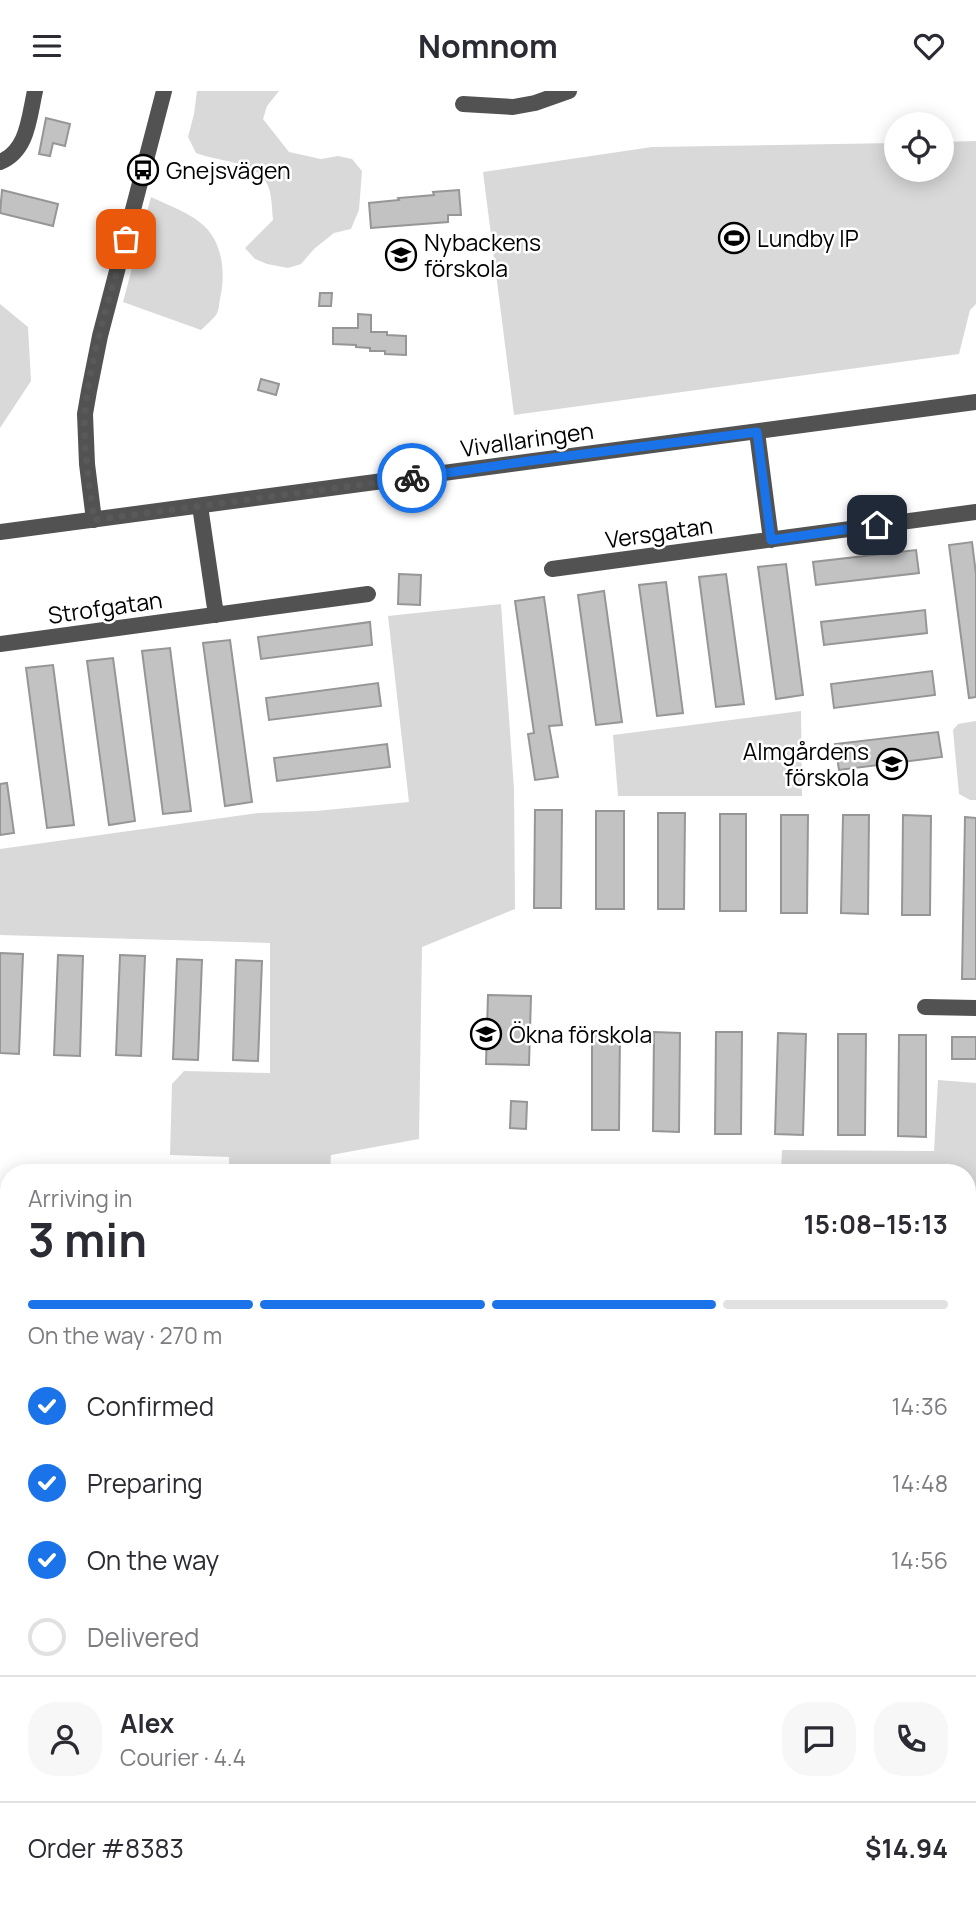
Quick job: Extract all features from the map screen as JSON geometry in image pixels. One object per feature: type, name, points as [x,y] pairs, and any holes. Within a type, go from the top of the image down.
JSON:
[{"type":"street","points":[[0,162],[15,153],[22,142],[35,91]]},
{"type":"street","points":[[94,520],[87,464],[85,414],[100,336],[164,91]]},
{"type":"street","points":[[463,104],[513,107],[535,103],[569,91]]},
{"type":"street","name":"Vivallaringen","points":[[0,532],[976,402]]},
{"type":"street","points":[[757,432],[771,540]]},
{"type":"street","points":[[200,506],[216,615]]},
{"type":"street","name":"Versgatan","points":[[552,569],[976,512]]},
{"type":"street","name":"Strofgatan","points":[[0,644],[368,594]]},
{"type":"street","points":[[925,1007],[976,1008]]},
{"type":"shaded area","points":[[197,91],[279,91],[267,106],[263,119],[289,152],[321,159],[338,156],[352,159],[362,171],[359,210],[351,229],[334,233],[301,264],[288,268],[255,259],[245,248],[273,220],[270,192],[266,182],[250,168],[196,153],[188,137]]},
{"type":"shaded area","name":"Lundby IP","points":[[976,141],[976,304],[970,310],[959,354],[514,415],[483,172],[652,147],[884,143],[884,182],[954,182],[954,142]]},
{"type":"shaded area","points":[[151,197],[196,219],[208,230],[217,246],[223,273],[219,307],[216,315],[201,330],[123,302]]},
{"type":"shaded area","points":[[0,304],[28,327],[31,381],[0,428]]},
{"type":"shaded area","points":[[501,604],[514,789],[515,909],[422,947],[419,1139],[331,1155],[330,1164],[229,1164],[229,1157],[170,1155],[172,1084],[184,1071],[270,1073],[270,943],[0,935],[0,849],[258,813],[316,811],[409,802],[388,616]]},
{"type":"shaded area","points":[[801,711],[802,796],[618,796],[613,735]]},
{"type":"shaded area","points":[[976,721],[976,800],[970,800],[959,794],[953,730],[958,724]]},
{"type":"shaded area","points":[[938,1080],[976,1083],[976,1164],[781,1164],[782,1150],[934,1151]]},
{"type":"building","points":[[46,118],[70,124],[65,146],[53,143],[50,156],[39,154]]},
{"type":"building","points":[[2,190],[58,204],[53,226],[0,213]]},
{"type":"building","points":[[459,190],[461,215],[448,215],[448,222],[371,228],[369,203]]},
{"type":"building","points":[[320,293],[332,293],[331,306],[319,306]]},
{"type":"building","points":[[358,314],[371,315],[371,332],[406,336],[406,355],[370,351],[370,348],[356,345],[333,344],[333,328],[358,328]]},
{"type":"building","points":[[261,379],[279,384],[276,395],[258,390]]},
{"type":"building","points":[[972,542],[976,574],[976,697],[969,698],[949,545]]},
{"type":"building","points":[[916,550],[919,573],[816,585],[813,562]]},
{"type":"building","points":[[786,564],[803,695],[776,699],[758,567]]},
{"type":"building","points":[[399,574],[421,575],[420,605],[398,604]]},
{"type":"building","points":[[726,574],[744,704],[716,707],[699,577]]},
{"type":"building","points":[[666,582],[683,713],[657,716],[639,585]]},
{"type":"building","points":[[604,591],[622,722],[596,725],[578,595]]},
{"type":"building","points":[[544,597],[562,725],[549,726],[558,777],[535,780],[528,734],[534,733],[515,601]]},
{"type":"building","points":[[925,610],[927,633],[824,645],[821,622]]},
{"type":"building","points":[[370,622],[372,645],[261,659],[258,637]]},
{"type":"building","points":[[230,640],[252,802],[225,806],[203,643]]},
{"type":"building","points":[[170,648],[191,811],[163,814],[142,651]]},
{"type":"building","points":[[113,658],[135,821],[109,825],[87,661]]},
{"type":"building","points":[[53,665],[74,825],[47,828],[26,668]]},
{"type":"building","points":[[932,671],[935,695],[834,708],[831,684]]},
{"type":"building","points":[[378,683],[381,706],[269,720],[266,698]]},
{"type":"building","points":[[938,732],[942,757],[839,770],[835,744]]},
{"type":"building","points":[[387,744],[390,767],[277,781],[274,758]]},
{"type":"building","points":[[7,783],[14,833],[0,835],[0,784]]},
{"type":"building","points":[[535,810],[562,810],[561,908],[534,908]]},
{"type":"building","points":[[596,811],[624,811],[624,909],[596,909]]},
{"type":"building","points":[[658,813],[685,813],[684,909],[658,909]]},
{"type":"building","points":[[720,814],[746,814],[746,911],[720,911]]},
{"type":"building","points":[[781,815],[808,815],[807,913],[781,913]]},
{"type":"building","points":[[843,815],[869,815],[868,914],[841,913]]},
{"type":"building","points":[[903,815],[931,816],[930,915],[902,915]]},
{"type":"building","points":[[965,817],[976,818],[976,979],[962,979]]},
{"type":"building","points":[[0,953],[23,954],[19,1054],[0,1053]]},
{"type":"building","points":[[58,955],[83,956],[80,1056],[54,1055]]},
{"type":"building","points":[[120,955],[145,956],[141,1056],[116,1055]]},
{"type":"building","points":[[177,959],[202,960],[198,1060],[173,1059]]},
{"type":"building","points":[[236,960],[262,961],[258,1061],[233,1060]]},
{"type":"building","points":[[488,995],[531,996],[529,1065],[486,1064]]},
{"type":"building","points":[[592,1030],[620,1030],[619,1130],[592,1130]]},
{"type":"building","points":[[654,1032],[680,1033],[679,1132],[653,1131]]},
{"type":"building","points":[[716,1032],[742,1032],[741,1134],[715,1134]]},
{"type":"building","points":[[778,1033],[806,1034],[803,1135],[775,1134]]},
{"type":"building","points":[[838,1034],[866,1034],[865,1135],[838,1135]]},
{"type":"building","points":[[899,1035],[926,1035],[926,1137],[898,1136]]},
{"type":"building","points":[[952,1037],[976,1037],[976,1059],[952,1059]]},
{"type":"building","points":[[511,1101],[527,1102],[526,1129],[510,1128]]},
{"type":"way so far","points":[[126,239],[100,336],[85,414],[87,464],[94,520],[412,478]]},
{"type":"place","name":"Gnejsvägen","points":[[143,170]]},
{"type":"place","name":"Lundby IP","points":[[734,238]]},
{"type":"place","name":"Nybackens förskola","points":[[401,255]]},
{"type":"place","name":"Almgårdens förskola","points":[[892,764]]},
{"type":"place","name":"Ökna förskola","points":[[486,1034]]},
{"type":"route","points":[[412,478],[757,432],[771,540],[877,525]]}]
